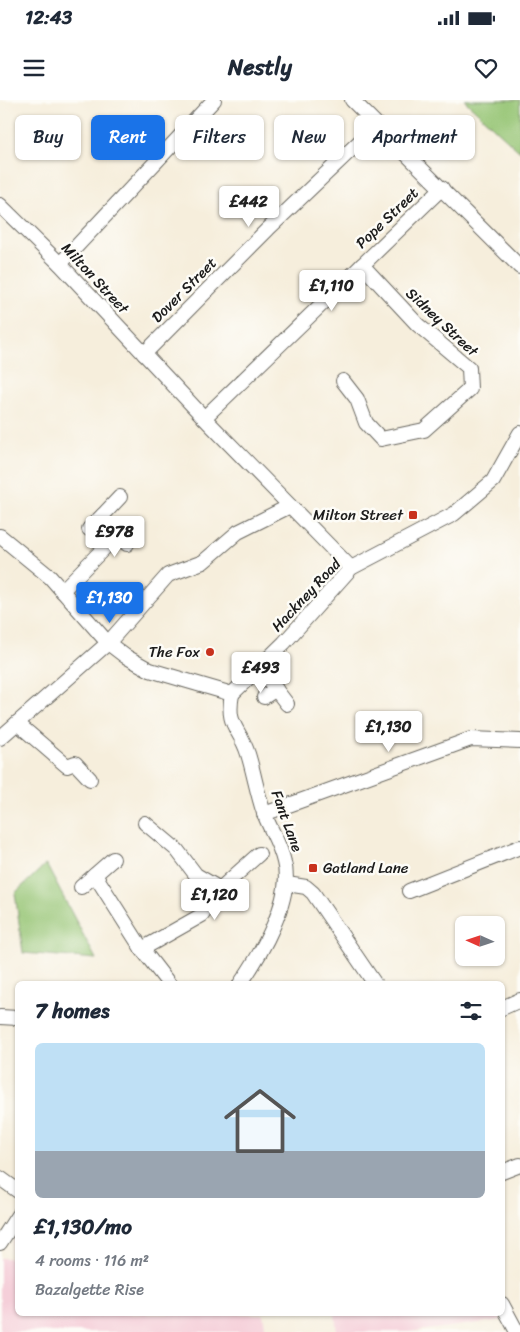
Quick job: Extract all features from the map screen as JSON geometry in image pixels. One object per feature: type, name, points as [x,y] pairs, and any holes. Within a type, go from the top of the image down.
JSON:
[{"type":"street","points":[[60,264],[214,100]]},
{"type":"street","points":[[352,100],[367,115]]},
{"type":"street","name":"Dover Street","points":[[144,354],[268,229],[354,147]]},
{"type":"street","points":[[413,160],[520,266]]},
{"type":"street","name":"Pope Street","points":[[204,418],[442,188]]},
{"type":"street","name":"Milton Street","points":[[0,205],[60,264],[204,418],[352,568]]},
{"type":"street","name":"Sidney Street","points":[[343,381],[357,399],[366,423],[381,439],[424,430],[470,389],[470,368],[418,325],[362,265]]},
{"type":"street","name":"Hackney Road","points":[[232,694],[258,666],[284,643],[352,568],[454,514],[493,480],[520,433]]},
{"type":"street","points":[[89,529],[120,497]]},
{"type":"street","points":[[0,738],[108,643],[168,575],[203,562],[238,532],[290,506]]},
{"type":"street","points":[[103,515],[104,521],[127,544]]},
{"type":"street","points":[[62,591],[113,540],[114,531]]},
{"type":"street","points":[[0,536],[50,577],[108,643],[125,656],[150,670],[232,694]]},
{"type":"street","points":[[258,666],[270,693],[287,704]]},
{"type":"street","name":"Fant Lane","points":[[232,694],[228,712],[247,752],[264,814],[285,863],[287,884],[283,903],[274,923],[242,981]]},
{"type":"street","points":[[17,723],[67,766],[75,763],[90,778]]},
{"type":"street","points":[[264,814],[471,738],[520,741]]},
{"type":"street","points":[[145,823],[177,850],[196,875],[220,889]]},
{"type":"street","points":[[409,891],[520,847]]},
{"type":"street","points":[[142,949],[202,915],[220,889],[259,854]]},
{"type":"street","points":[[81,887],[113,859]]},
{"type":"street","points":[[95,875],[142,949],[167,981]]},
{"type":"street","points":[[287,884],[306,887],[313,893],[373,981]]},
{"type":"street","points":[[505,1007],[520,1000]]},
{"type":"street","points":[[0,1017],[15,1018]]},
{"type":"street","points":[[505,1171],[520,1165]]},
{"type":"street","points":[[0,1178],[15,1189]]},
{"type":"street","points":[[0,1243],[15,1220]]},
{"type":"street","points":[[505,1310],[517,1332]]},
{"type":"shaded area","points":[[15,1237],[15,1316],[263,1316],[266,1332],[0,1332],[0,1258],[11,1258],[12,1242]]},
{"type":"shaded area","points":[[335,1316],[499,1316],[502,1320],[409,1332],[337,1332]]},
{"type":"green space","points":[[464,100],[520,100],[520,152]]},
{"type":"green space","points":[[46,864],[96,959],[23,953],[15,893]]},
{"type":"place","name":"Milton Street","points":[[413,515]]},
{"type":"place","name":"The Fox","points":[[210,652]]},
{"type":"place","name":"Gatland Lane","points":[[313,868]]}]
